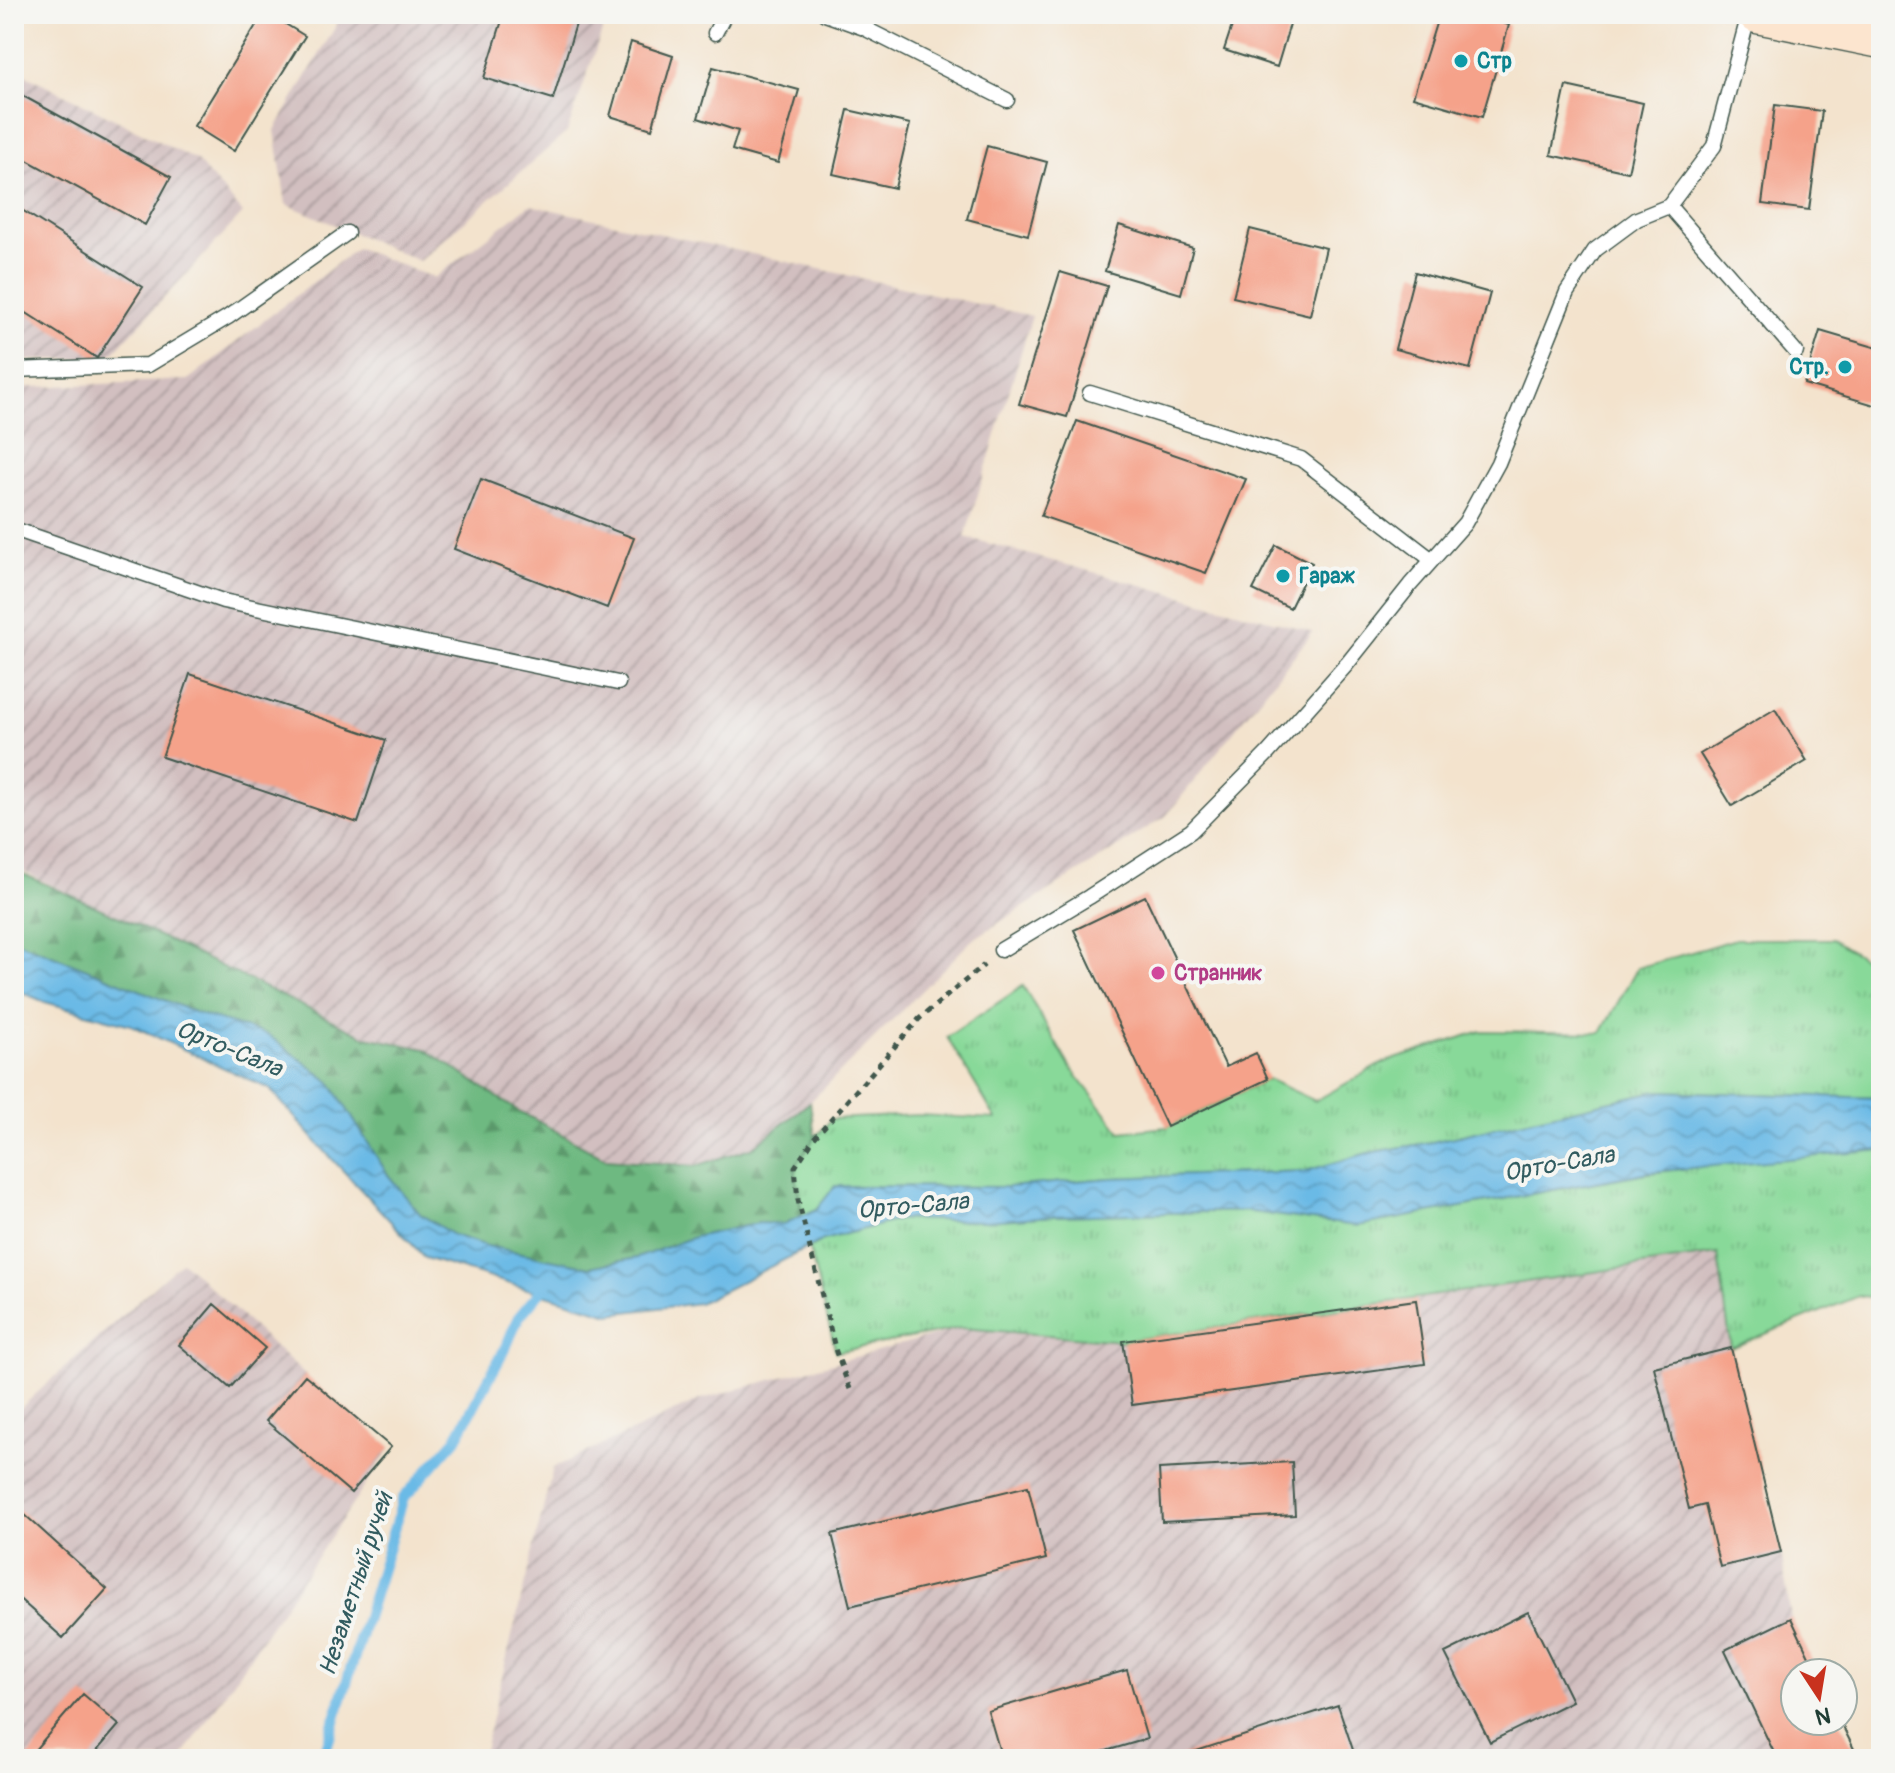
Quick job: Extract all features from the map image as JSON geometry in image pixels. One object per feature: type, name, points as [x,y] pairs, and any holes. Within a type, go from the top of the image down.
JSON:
[{"type":"street","points":[[1757,14],[1881,39]]},
{"type":"lane","points":[[715,33],[725,14]]},
{"type":"lane","points":[[825,14],[867,21],[1007,100]]},
{"type":"lane","points":[[1001,950],[1191,831],[1268,753],[1327,687],[1465,523],[1498,463],[1567,292],[1595,250],[1637,219],[1669,206],[1714,146],[1749,14]]},
{"type":"lane","points":[[1669,206],[1796,352]]},
{"type":"lane","points":[[14,370],[148,365],[228,317],[347,233]]},
{"type":"lane","points":[[1090,393],[1301,459],[1432,560]]},
{"type":"lane","points":[[14,529],[223,601],[618,683]]},
{"type":"path","points":[[850,1389],[836,1352],[816,1273],[798,1200],[795,1167],[815,1137],[919,1019],[1001,950]]},
{"type":"shaded area","points":[[343,14],[608,14],[567,132],[419,261],[286,204],[275,130]]},
{"type":"shaded area","points":[[14,69],[196,160],[243,213],[109,357],[14,361]]},
{"type":"shaded area","points":[[530,205],[1032,316],[965,537],[1313,632],[1166,816],[972,940],[810,1102],[754,1147],[696,1166],[607,1159],[515,1109],[425,1049],[366,1037],[14,867],[14,388],[188,380],[357,248],[434,278]]},
{"type":"shaded area","points":[[1719,1254],[1731,1348],[1781,1552],[1791,1618],[1809,1657],[1779,1657],[1779,1737],[1848,1737],[1859,1759],[482,1759],[553,1468],[702,1399],[961,1328],[1123,1341]]},
{"type":"shaded area","points":[[182,1261],[305,1375],[391,1447],[181,1759],[14,1759],[14,1414]]},
{"type":"green space","points":[[14,870],[128,921],[366,1037],[425,1049],[515,1109],[607,1159],[696,1166],[754,1147],[810,1102],[815,1137],[795,1167],[802,1216],[784,1224],[759,1223],[694,1237],[637,1258],[589,1267],[487,1246],[453,1235],[420,1214],[388,1175],[330,1082],[268,1036],[199,1014],[14,940]]},
{"type":"green space","points":[[1736,939],[1832,939],[1881,969],[1881,1098],[1656,1091],[1432,1142],[1368,1153],[1306,1171],[1110,1178],[1008,1187],[835,1186],[817,1209],[802,1216],[795,1167],[815,1137],[832,1119],[918,1115],[996,1119],[947,1037],[1023,986],[1070,1067],[1121,1132],[1167,1127],[1268,1079],[1315,1101],[1383,1063],[1481,1031],[1601,1033],[1637,968]]},
{"type":"green space","points":[[1881,1150],[1881,1298],[1859,1296],[1731,1348],[1718,1254],[1123,1341],[961,1328],[836,1352],[809,1248],[823,1240],[901,1219],[984,1221],[1245,1211],[1357,1226],[1641,1174],[1753,1160]]},
{"type":"water","name":"Орто-Сала","points":[[14,940],[199,1014],[268,1035],[330,1082],[388,1175],[420,1214],[453,1235],[487,1246],[590,1267],[637,1258],[694,1237],[759,1223],[784,1224],[817,1209],[835,1186],[1008,1187],[1110,1178],[1306,1171],[1368,1153],[1432,1142],[1656,1091],[1881,1098],[1881,1150],[1650,1172],[1357,1226],[1245,1211],[984,1221],[901,1219],[823,1240],[699,1303],[609,1314],[425,1258],[270,1089],[131,1025],[45,1002],[14,989]]},
{"type":"building","points":[[263,14],[269,14],[305,36],[234,151],[194,126]]},
{"type":"building","points":[[504,14],[579,14],[553,99],[484,78]]},
{"type":"building","points":[[1236,14],[1293,14],[1277,67],[1224,50]]},
{"type":"building","name":"Стр","points":[[1439,14],[1470,14],[1509,25],[1482,117],[1413,97]]},
{"type":"building","points":[[631,42],[673,56],[652,129],[610,116]]},
{"type":"building","points":[[713,67],[799,90],[778,163],[732,150],[738,131],[698,118]]},
{"type":"building","points":[[1566,86],[1643,103],[1628,172],[1551,155]]},
{"type":"building","points":[[14,91],[171,177],[145,225],[14,153]]},
{"type":"building","points":[[1775,105],[1822,111],[1809,210],[1762,204]]},
{"type":"building","points":[[848,110],[910,124],[895,188],[833,174]]},
{"type":"building","points":[[987,146],[1047,162],[1028,235],[967,219]]},
{"type":"building","points":[[14,205],[143,287],[97,358],[14,305]]},
{"type":"building","points":[[1119,225],[1193,248],[1181,294],[1105,271]]},
{"type":"building","points":[[1250,229],[1326,248],[1310,315],[1233,297]]},
{"type":"building","points":[[1060,272],[1107,286],[1067,417],[1019,404]]},
{"type":"building","points":[[1415,272],[1490,293],[1470,369],[1395,349]]},
{"type":"building","name":"Стр.","points":[[1820,331],[1881,349],[1881,407],[1804,384]]},
{"type":"building","points":[[1077,421],[1246,479],[1206,573],[1041,516]]},
{"type":"building","points":[[481,479],[634,538],[607,608],[454,549]]},
{"type":"building","name":"Гараж","points":[[1276,545],[1312,563],[1290,608],[1253,590]]},
{"type":"building","points":[[190,674],[386,740],[358,823],[162,757]]},
{"type":"building","points":[[1775,709],[1807,761],[1732,806],[1700,754]]},
{"type":"building","points":[[1145,896],[1226,1067],[1256,1053],[1268,1079],[1167,1127],[1074,930]]},
{"type":"building","points":[[1416,1300],[1425,1364],[1132,1405],[1123,1341]]},
{"type":"building","points":[[214,1304],[265,1348],[230,1388],[179,1345]]},
{"type":"building","points":[[1731,1348],[1781,1552],[1720,1567],[1705,1505],[1689,1509],[1654,1367]]},
{"type":"building","points":[[305,1375],[391,1447],[351,1493],[266,1421]]},
{"type":"building","points":[[1292,1462],[1295,1515],[1162,1522],[1159,1469]]},
{"type":"building","points":[[1028,1486],[1046,1559],[850,1606],[832,1534]]},
{"type":"building","points":[[14,1505],[107,1589],[63,1638],[14,1594]]},
{"type":"building","points":[[1528,1612],[1572,1701],[1490,1742],[1445,1653]]},
{"type":"building","points":[[1791,1618],[1809,1657],[1779,1657],[1779,1737],[1848,1737],[1859,1759],[1777,1759],[1725,1650]]},
{"type":"building","points":[[1127,1670],[1147,1739],[1078,1759],[1002,1759],[988,1711]]},
{"type":"building","points":[[83,1694],[119,1725],[90,1759],[27,1759]]},
{"type":"building","points":[[1338,1705],[1356,1759],[1175,1759],[1175,1758]]},
{"type":"waterway","name":"Незаметный ручей","points":[[323,1759],[403,1499],[456,1439],[506,1347],[518,1318],[548,1282]]},
{"type":"place","name":"Стр","points":[[1461,61]]},
{"type":"place","name":"Стр.","points":[[1845,367]]},
{"type":"place","name":"Гараж","points":[[1283,576]]},
{"type":"place","name":"Странник","points":[[1158,973]]}]
